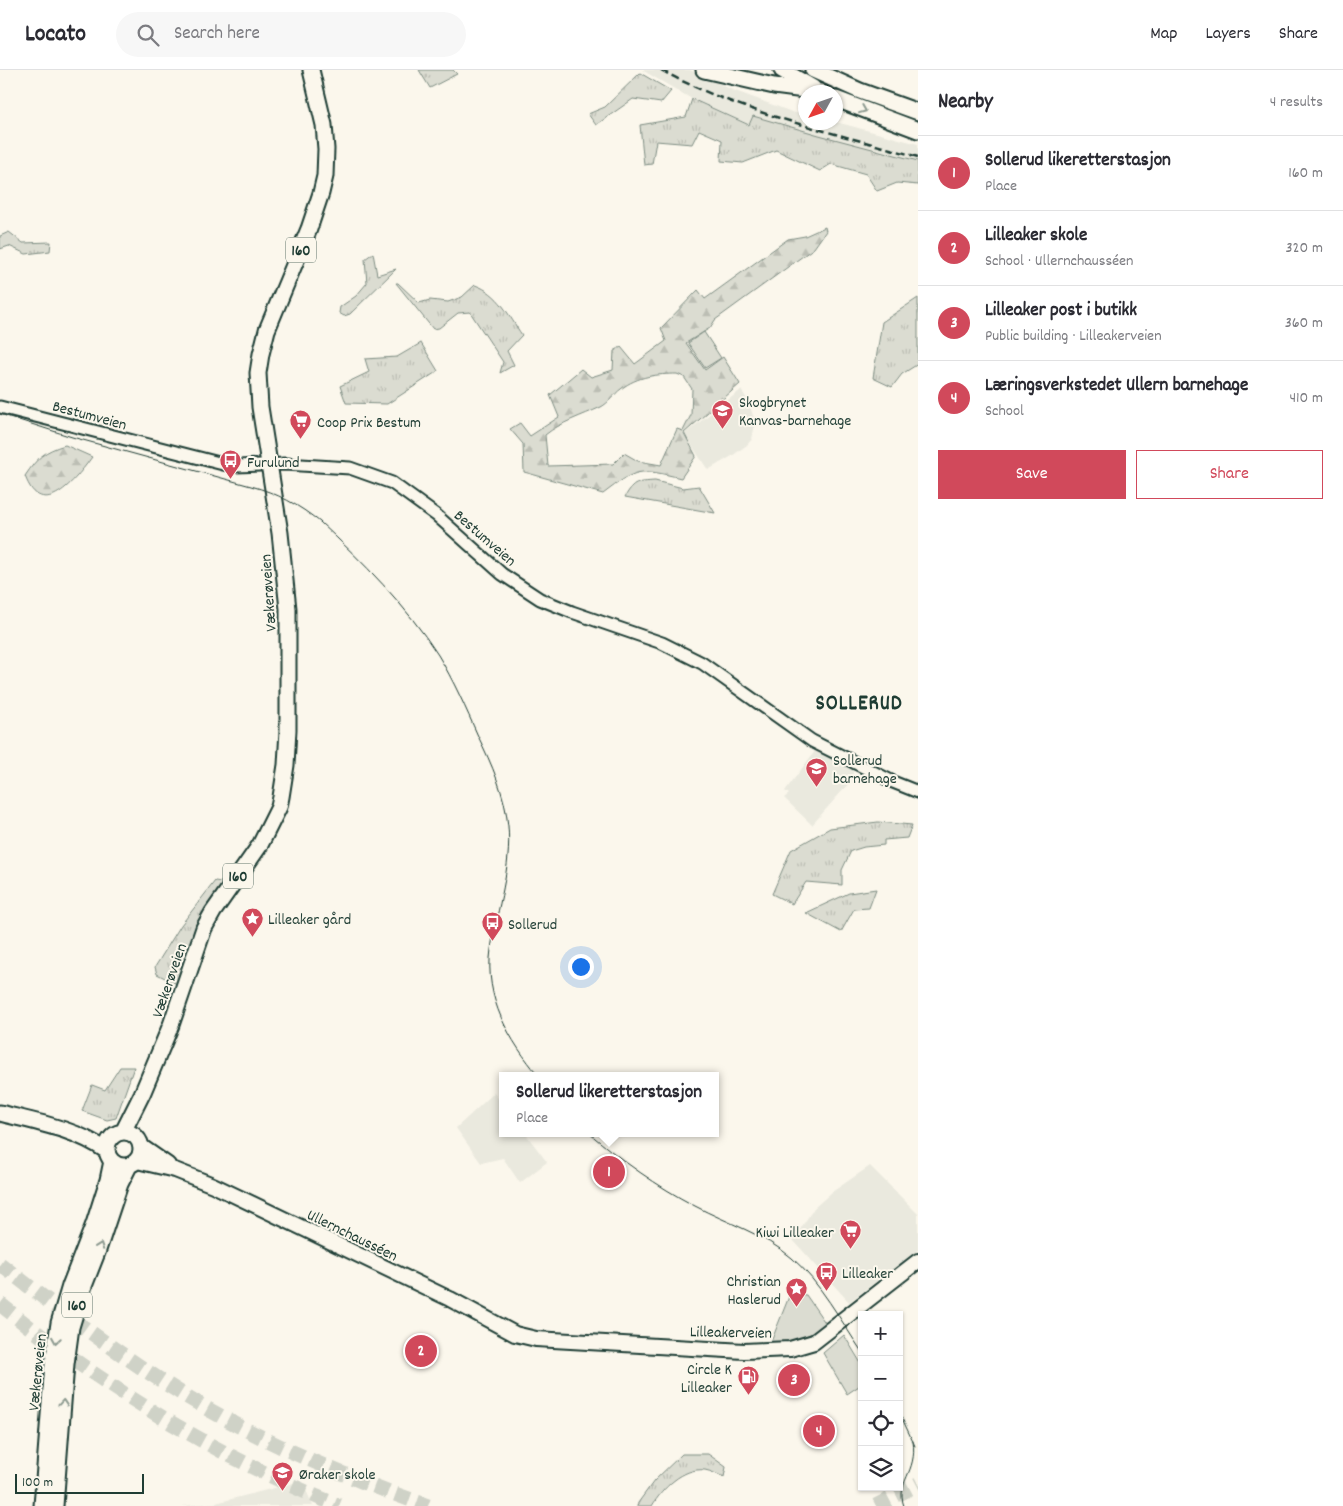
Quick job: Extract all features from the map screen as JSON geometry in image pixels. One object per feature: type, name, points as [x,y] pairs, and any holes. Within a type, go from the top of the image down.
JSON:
[{"type":"main road","name":"Vækerøveien","points":[[55,1506],[66,1364],[71,1327],[120,1184],[125,1149],[142,1094],[171,1025],[204,928],[260,845],[279,806],[281,797],[286,765],[288,730],[288,609],[280,533],[259,398],[258,373],[270,322],[312,221],[321,193],[326,168],[324,125],[311,70]]},
{"type":"main road","points":[[704,70],[774,86],[798,89]]},
{"type":"main road","points":[[782,70],[809,85]]},
{"type":"main road","points":[[813,70],[860,91],[918,112]]},
{"type":"main road","points":[[837,70],[918,101]]},
{"type":"main road","points":[[843,102],[918,130]]},
{"type":"main road","name":"Ullernchausséen","points":[[0,1113],[64,1130],[83,1130],[224,1191],[450,1299],[514,1334]]},
{"type":"main road","name":"Vækerøveien","points":[[42,1506],[53,1362],[59,1323],[111,1169],[125,1149]]},
{"type":"main road","name":"Lilleakerveien","points":[[514,1334],[546,1340],[744,1351],[790,1349],[808,1345],[822,1337],[918,1261]]},
{"type":"street","name":"Bestumveien","points":[[0,407],[211,462],[237,466],[285,464],[350,468],[392,483],[436,514],[502,574],[540,599],[662,644],[696,660],[812,741],[893,782],[918,792]]},
{"type":"shaded area","points":[[642,70],[690,70],[730,89],[798,113],[798,130],[843,130],[843,124],[918,144],[918,172],[750,125],[692,99]]},
{"type":"shaded area","name":"Skogbrynet Kanvas-barnehage","points":[[741,390],[749,402],[753,416],[756,419],[752,439],[732,456],[708,470],[684,434]]},
{"type":"shaded area","name":"Sollerud barnehage","points":[[819,750],[854,769],[851,781],[812,825],[784,798],[789,794],[785,791],[815,751]]},
{"type":"shaded area","points":[[494,1093],[499,1100],[499,1137],[528,1137],[547,1162],[520,1183],[503,1158],[481,1163],[456,1128]]},
{"type":"shaded area","points":[[870,1166],[918,1214],[918,1250],[849,1302],[793,1240],[814,1208],[832,1192]]},
{"type":"shaded area","name":"Øraker skole","points":[[302,1481],[313,1506],[182,1506],[216,1503]]},
{"type":"green space","points":[[419,70],[453,70],[457,74],[430,88]]},
{"type":"green space","points":[[640,73],[671,91],[661,103],[633,99],[596,125],[588,114],[605,107]]},
{"type":"green space","points":[[692,99],[749,125],[753,116],[798,130],[918,161],[918,185],[897,183],[877,191],[866,174],[831,164],[820,171],[776,150],[743,163],[721,161],[722,140],[699,130],[692,144],[656,141],[652,164],[644,165],[640,125],[686,117]]},
{"type":"green space","points":[[825,227],[826,231],[814,248],[715,320],[710,328],[686,343],[705,370],[723,357],[740,384],[684,433],[696,456],[681,478],[639,472],[624,479],[603,494],[524,472],[523,444],[510,429],[520,423],[530,436],[559,417],[550,395],[581,369],[591,377],[613,370],[614,351],[621,347],[635,364],[666,341],[661,328],[698,290],[705,299],[788,239],[805,236]],"holes":[[[677,374],[684,377],[692,389],[691,415],[683,431],[677,429],[661,465],[638,461],[624,453],[613,464],[548,466],[545,435],[551,430],[601,407],[621,389],[634,381],[662,375]]]},
{"type":"green space","points":[[9,232],[23,243],[51,242],[50,251],[26,254],[9,246],[0,249],[0,236]]},
{"type":"green space","points":[[373,253],[377,275],[396,269],[350,314],[344,316],[339,313],[340,307],[356,296],[367,283],[365,259]]},
{"type":"green space","points":[[396,283],[419,303],[430,300],[448,302],[462,297],[475,285],[491,294],[503,306],[522,335],[507,351],[514,365],[500,373],[503,362],[470,312],[458,313],[439,328],[433,329]]},
{"type":"green space","points":[[918,298],[918,364],[902,374],[892,387],[873,378],[882,322]]},
{"type":"green space","points":[[704,332],[721,358],[705,368],[688,343]]},
{"type":"green space","points":[[421,343],[438,371],[387,404],[346,403],[340,386],[369,372],[365,359],[397,357]]},
{"type":"green space","points":[[65,445],[92,457],[77,476],[59,492],[49,496],[40,496],[32,490],[25,476],[33,464],[42,456]]},
{"type":"green space","points":[[655,481],[683,488],[699,486],[715,513],[625,497],[631,488],[637,484]]},
{"type":"green space","points":[[878,822],[912,825],[907,838],[884,840],[884,845],[864,847],[851,851],[842,870],[842,885],[806,882],[792,904],[772,894],[791,850],[830,828]]},
{"type":"green space","points":[[215,881],[227,883],[203,915],[177,984],[157,974],[155,967],[181,925]]},
{"type":"green space","points":[[876,889],[869,908],[854,909],[841,932],[806,913],[849,893]]},
{"type":"green space","points":[[120,1067],[134,1067],[116,1118],[107,1120],[82,1111],[92,1085],[105,1090]]},
{"type":"green space","points":[[790,1294],[806,1295],[826,1324],[800,1338],[771,1342]]},
{"type":"green space","points":[[844,1335],[858,1358],[858,1387],[847,1394],[823,1353]]},
{"type":"green space","points":[[682,1454],[708,1454],[726,1467],[724,1477],[705,1470],[689,1472],[667,1486],[652,1506],[637,1506],[654,1481]]},
{"type":"tunnel","points":[[0,1264],[108,1345],[222,1417],[272,1443],[324,1466],[428,1506]]},
{"type":"tunnel","points":[[0,1304],[80,1364],[162,1417],[248,1465],[339,1506]]},
{"type":"tunnel","points":[[876,1506],[918,1484]]},
{"type":"tram line","points":[[0,414],[72,437],[270,492],[296,505],[320,522],[368,568],[398,601],[426,637],[455,685],[501,791],[509,842],[506,873],[491,949],[491,984],[495,1001],[509,1033],[536,1072]]},
{"type":"tram line","points":[[594,1137],[627,1163],[667,1190],[707,1212],[770,1242],[792,1258],[812,1278],[858,1346]]},
{"type":"tram line","points":[[903,1420],[915,1446]]},
{"type":"tram line","points":[[904,1506],[902,1490],[912,1461],[914,1452],[913,1441]]},
{"type":"railway","points":[[661,70],[691,85],[755,110],[918,157]]},
{"type":"place","name":"Skogbrynet Kanvas-barnehage","points":[[723,429]]},
{"type":"place","name":"Coop Prix Bestum","points":[[301,440]]},
{"type":"place","name":"Furulund","points":[[231,480]]},
{"type":"place","name":"Sollerud barnehage","points":[[817,787]]},
{"type":"place","name":"Lilleaker gård","points":[[252,937]]},
{"type":"place","name":"Sollerud","points":[[492,942]]},
{"type":"place","name":"Sollerud likeretterstasjon","points":[[609,1172]]},
{"type":"place","name":"Kiwi Lilleaker","points":[[850,1250]]},
{"type":"place","name":"Lilleaker","points":[[826,1291]]},
{"type":"place","name":"Christian Haslerud","points":[[797,1308]]},
{"type":"place","name":"Lilleaker skole","points":[[421,1351]]},
{"type":"place","name":"Lilleaker post i butikk","points":[[794,1380]]},
{"type":"place","name":"Circle K Lilleaker","points":[[748,1396]]},
{"type":"place","name":"Læringsverkstedet Ullern barnehage","points":[[819,1431]]},
{"type":"place","name":"Øraker skole","points":[[283,1492]]},
{"type":"district","name":"SOLLERUD","points":[[859,702]]}]
